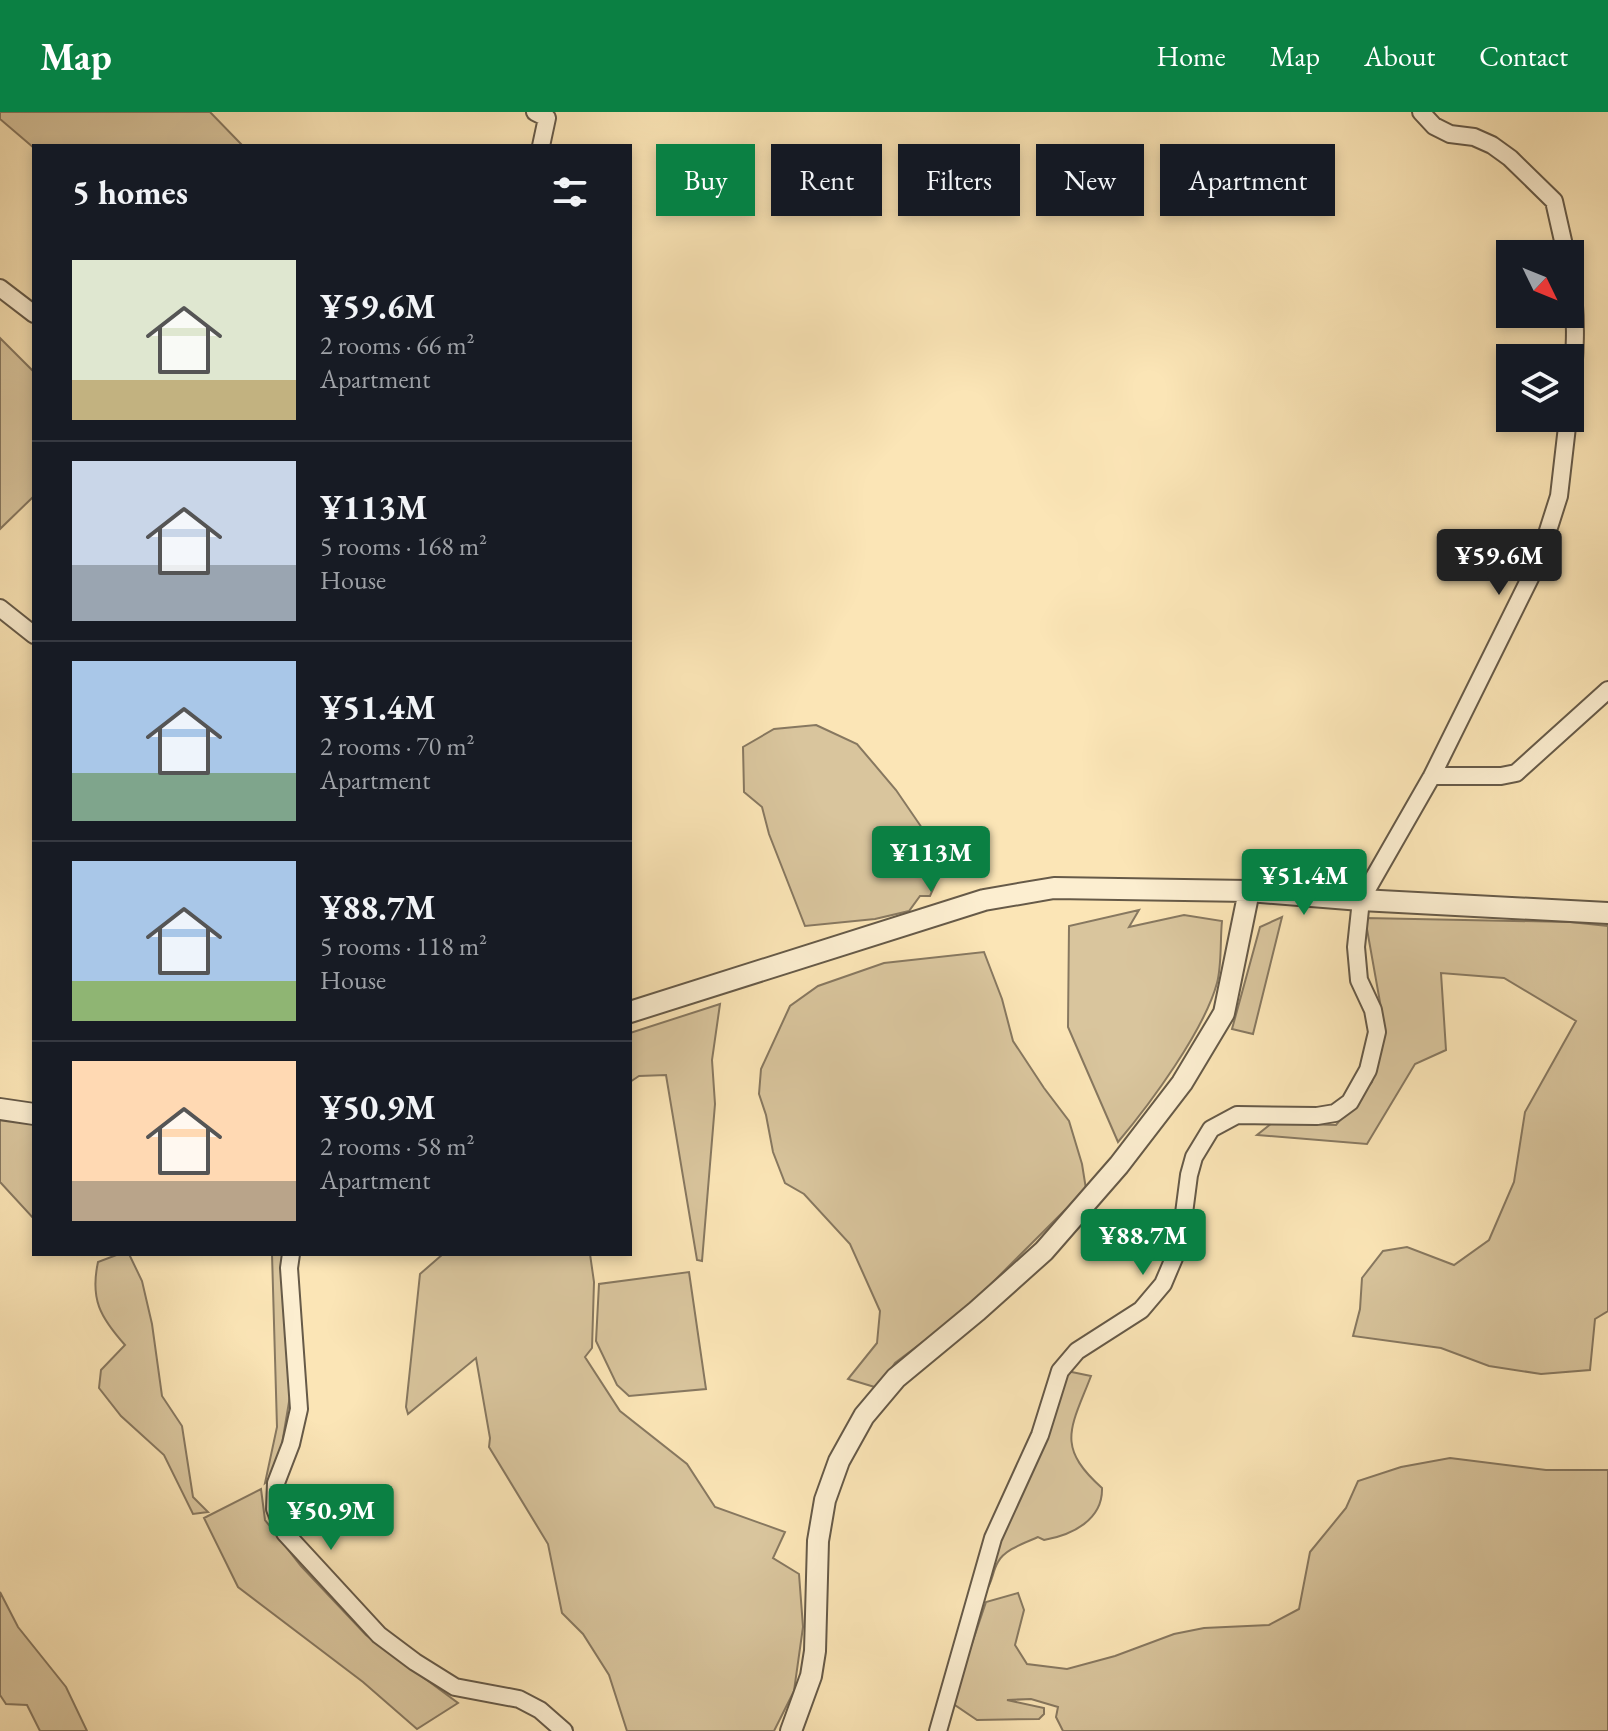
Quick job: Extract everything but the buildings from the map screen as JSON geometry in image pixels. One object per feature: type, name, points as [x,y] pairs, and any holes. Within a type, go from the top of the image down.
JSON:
[{"type":"street","points":[[535,112],[547,118],[541,144]]},
{"type":"street","points":[[1421,112],[1434,126],[1450,134],[1474,137],[1510,158],[1554,201],[1563,240]]},
{"type":"street","points":[[0,288],[32,312]]},
{"type":"street","points":[[938,1731],[993,1538],[1040,1435],[1060,1371],[1077,1351],[1141,1310],[1163,1284],[1180,1244],[1194,1157],[1211,1129],[1237,1115],[1317,1116],[1335,1113],[1350,1102],[1368,1070],[1377,1032],[1373,1010],[1359,980],[1356,947],[1361,900],[1432,776],[1538,562],[1559,496],[1566,432]]},
{"type":"street","points":[[0,608],[32,633]]},
{"type":"street","points":[[1432,776],[1501,776],[1516,773],[1608,690]]},
{"type":"street","points":[[632,1011],[984,900],[1054,888],[1249,891],[1608,913]]},
{"type":"street","points":[[791,1731],[811,1676],[815,1651],[818,1541],[825,1500],[845,1450],[864,1416],[896,1378],[1044,1251],[1119,1165],[1182,1083],[1224,1013],[1249,891]]},
{"type":"street","points":[[0,1109],[32,1114]]},
{"type":"street","points":[[291,1256],[299,1409],[291,1444],[276,1483],[275,1509],[285,1533],[379,1635],[415,1662],[455,1687],[519,1699],[540,1710],[564,1731]]},
{"type":"shaded area","points":[[0,112],[210,112],[241,144],[32,146],[0,119]]},
{"type":"shaded area","points":[[0,338],[32,370],[32,498],[0,529]]},
{"type":"shaded area","points":[[816,725],[857,744],[896,790],[933,844],[938,878],[930,896],[920,896],[909,911],[875,919],[805,926],[769,834],[762,807],[744,792],[743,747],[774,729]]},
{"type":"shaded area","points":[[1139,910],[1129,927],[1184,915],[1222,921],[1220,968],[1201,1023],[1160,1088],[1118,1142],[1068,1027],[1069,926]]},
{"type":"shaded area","points":[[1282,917],[1253,1034],[1232,1029],[1260,927]]},
{"type":"shaded area","points":[[1365,918],[1570,922],[1608,926],[1608,1311],[1595,1319],[1590,1370],[1541,1374],[1489,1366],[1441,1348],[1353,1336],[1360,1309],[1362,1278],[1383,1251],[1407,1247],[1454,1265],[1489,1240],[1514,1182],[1525,1112],[1576,1021],[1504,978],[1441,973],[1446,1050],[1415,1064],[1367,1144],[1257,1135],[1272,1123],[1336,1125],[1372,1082],[1383,1019]]},
{"type":"shaded area","points":[[984,952],[1002,999],[1013,1041],[1069,1121],[1086,1189],[982,1293],[895,1363],[878,1388],[848,1379],[877,1343],[880,1311],[850,1244],[804,1194],[785,1183],[773,1152],[759,1094],[761,1069],[790,1006],[818,986],[884,963]]},
{"type":"shaded area","points":[[720,1004],[712,1060],[715,1104],[702,1261],[697,1260],[666,1075],[639,1076],[632,1081],[632,1032]]},
{"type":"shaded area","points":[[0,1118],[32,1123],[32,1217],[0,1182]]},
{"type":"shaded area","points":[[114,1256],[130,1256],[142,1281],[152,1324],[162,1396],[182,1426],[193,1497],[208,1512],[193,1514],[164,1455],[121,1416],[99,1388],[101,1370],[125,1345],[99,1307],[95,1287],[98,1262]]},
{"type":"shaded area","points":[[272,1256],[283,1256],[281,1271],[287,1311],[291,1390],[277,1474],[265,1483],[277,1427]]},
{"type":"shaded area","points":[[441,1256],[590,1256],[594,1282],[592,1348],[585,1357],[620,1411],[687,1464],[715,1507],[785,1532],[773,1558],[799,1574],[803,1627],[794,1691],[774,1731],[627,1731],[609,1675],[583,1634],[562,1613],[548,1544],[489,1447],[476,1358],[408,1414],[406,1407],[420,1274]]},
{"type":"shaded area","points":[[689,1272],[706,1389],[629,1396],[617,1385],[596,1341],[599,1284]]},
{"type":"shaded area","points":[[1062,1370],[1091,1376],[1071,1436],[1078,1460],[1102,1488],[1101,1499],[1091,1517],[1075,1530],[1044,1540],[1038,1537],[1005,1553],[985,1592],[986,1570]]},
{"type":"shaded area","points":[[1450,1458],[1546,1470],[1608,1470],[1608,1731],[1063,1731],[1056,1717],[1058,1707],[1031,1699],[1007,1700],[1044,1708],[1044,1714],[1039,1719],[977,1720],[952,1703],[986,1602],[1018,1593],[1024,1610],[1015,1645],[1027,1664],[1067,1669],[1115,1656],[1174,1634],[1204,1628],[1269,1625],[1299,1609],[1310,1552],[1346,1508],[1358,1481],[1401,1467]]},
{"type":"shaded area","points":[[261,1489],[265,1520],[301,1566],[366,1635],[458,1703],[417,1729],[363,1682],[238,1587],[204,1518]]},
{"type":"shaded area","points":[[0,1592],[18,1627],[66,1687],[87,1731],[40,1731],[27,1705],[6,1704],[0,1695]]}]
